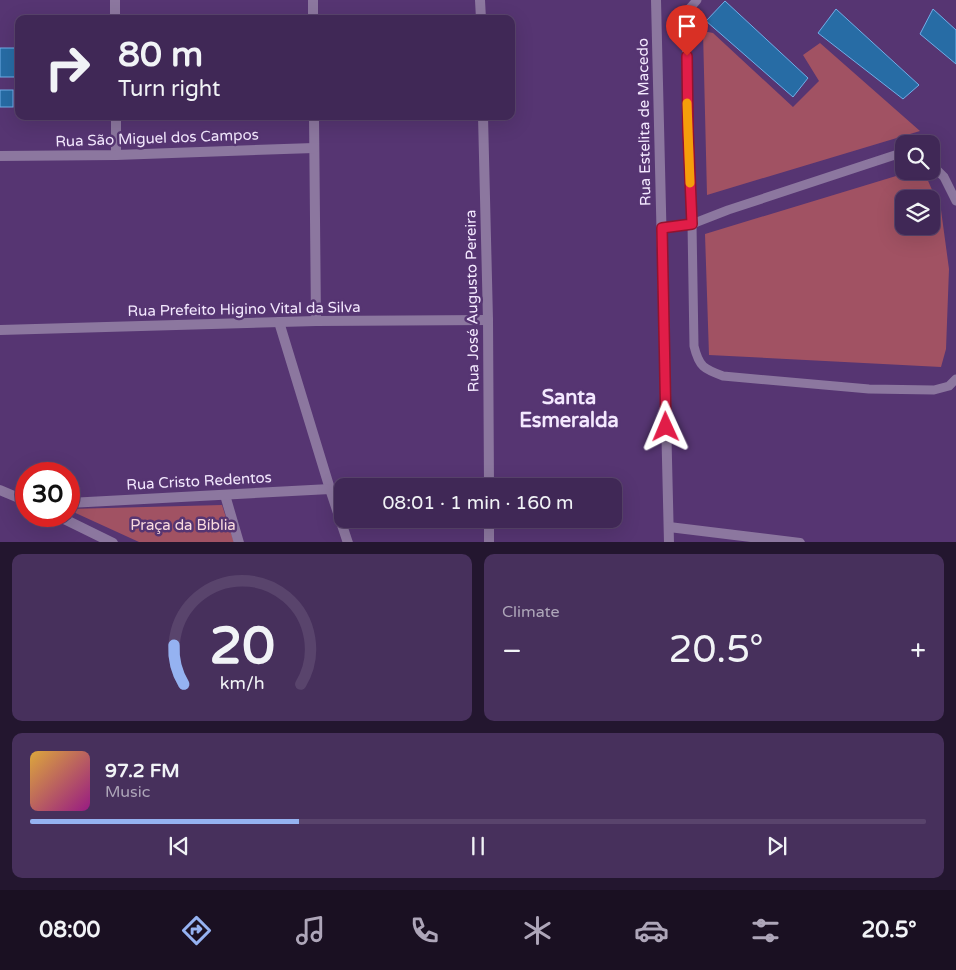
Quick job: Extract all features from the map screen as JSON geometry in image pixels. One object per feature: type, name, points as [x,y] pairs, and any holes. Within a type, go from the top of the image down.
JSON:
[{"type":"street","points":[[115,0],[115,15]]},
{"type":"street","points":[[313,0],[313,15]]},
{"type":"street","points":[[480,0],[481,15]]},
{"type":"street","name":"Rua Estelita de Macedo","points":[[656,0],[669,542]]},
{"type":"street","points":[[116,120],[116,155]]},
{"type":"street","points":[[314,120],[316,321]]},
{"type":"street","name":"Rua José Augusto Pereira","points":[[483,120],[488,320],[489,478]]},
{"type":"street","name":"Rua São Miguel dos Campos","points":[[0,156],[116,155],[314,148]]},
{"type":"street","name":"Rua Prefeito Higino Vital da Silva","points":[[0,330],[316,321],[488,320]]},
{"type":"street","points":[[279,322],[348,542]]},
{"type":"street","name":"Rua Cristo Redentos","points":[[80,502],[330,489]]},
{"type":"street","points":[[0,490],[15,496]]},
{"type":"street","points":[[225,495],[239,542]]},
{"type":"street","points":[[80,526],[113,542]]},
{"type":"street","points":[[669,527],[800,542]]},
{"type":"street","points":[[489,528],[489,542]]},
{"type":"lane","points":[[697,0],[690,8],[686,19],[694,346],[700,364],[707,370],[723,376],[869,389],[934,390],[949,386],[956,378]]},
{"type":"lane","points":[[662,228],[692,224],[728,210],[895,155]]},
{"type":"lane","points":[[940,173],[956,201]]},
{"type":"green space","points":[[703,31],[713,33],[793,107],[819,81],[803,55],[820,43],[920,131],[907,135],[895,135],[895,139],[707,195]]},
{"type":"green space","points":[[895,176],[895,180],[928,180],[932,190],[895,190],[895,235],[940,235],[940,208],[949,269],[946,349],[941,367],[709,355],[705,234]]},
{"type":"green space","name":"Praça da Bíblia","points":[[222,505],[234,542],[139,542],[80,515],[80,509]]},
{"type":"building","points":[[725,1],[808,78],[793,97],[706,21]]},
{"type":"building","points":[[836,9],[919,85],[903,99],[818,33]]},
{"type":"building","points":[[933,9],[956,30],[956,64],[920,34]]},
{"type":"building","points":[[0,48],[15,48],[15,77],[0,77]]},
{"type":"building","points":[[0,90],[13,90],[13,107],[0,107]]},
{"type":"slow traffic","points":[[687,103],[690,183]]},
{"type":"district","name":"Santa Esmeralda","points":[[569,408]]},
{"type":"route","points":[[666,427],[662,228],[692,224],[687,56]]}]
